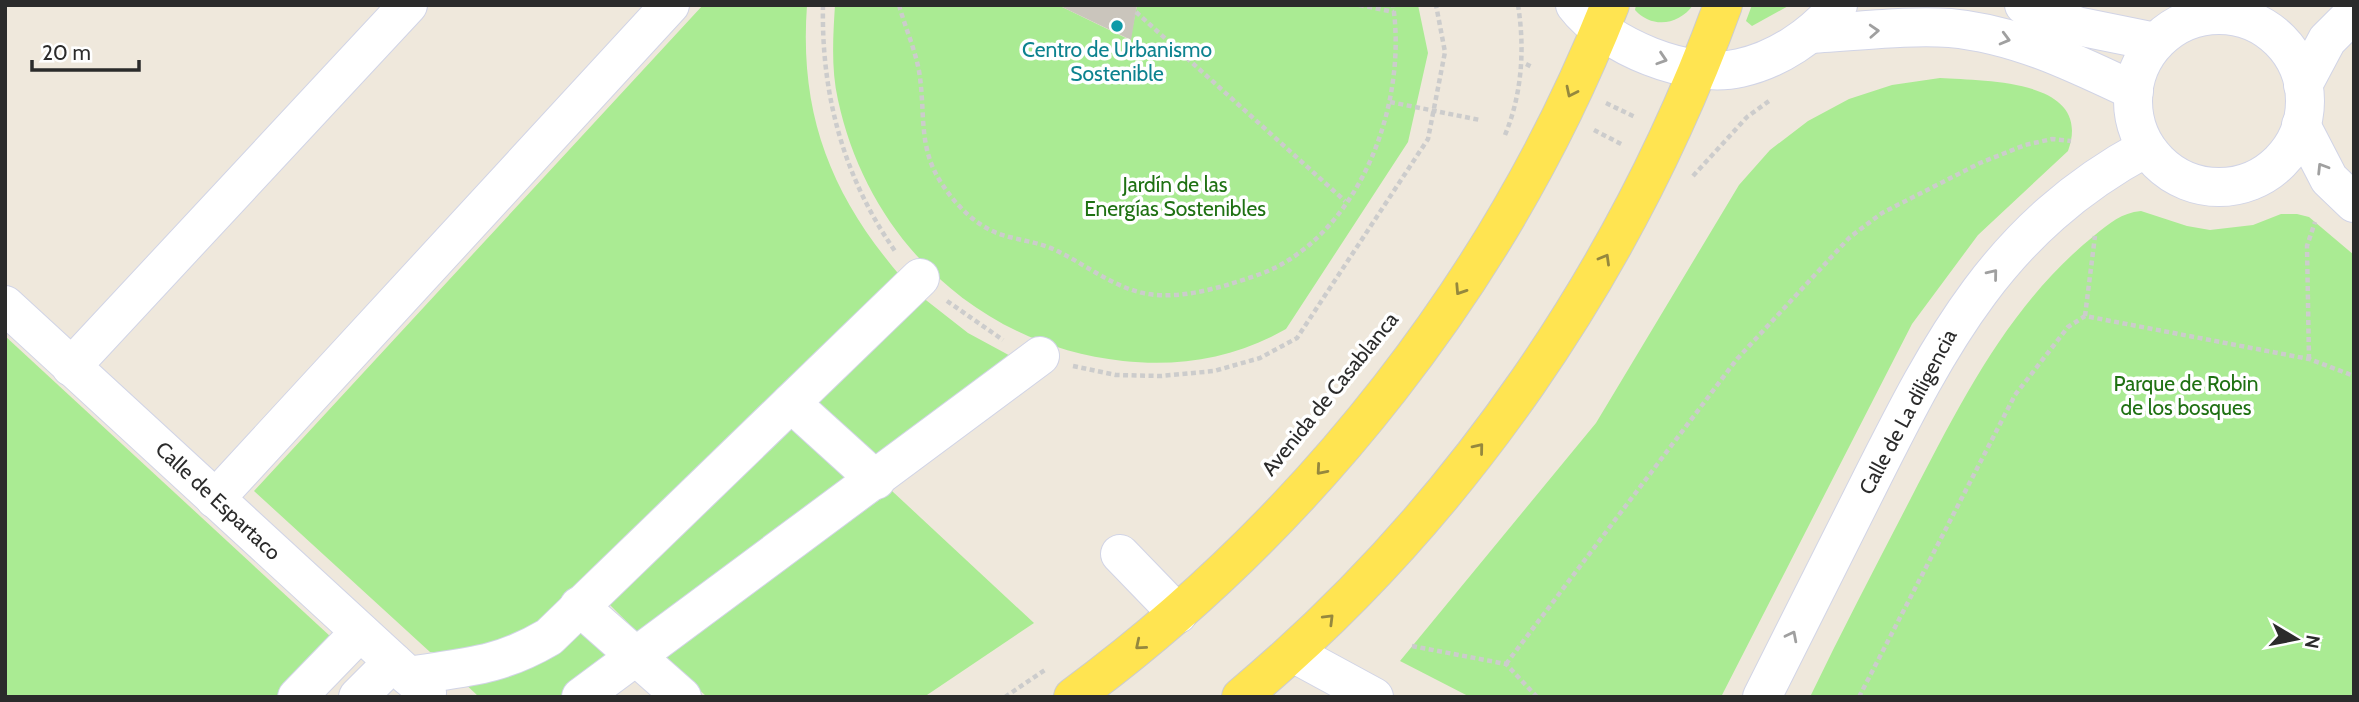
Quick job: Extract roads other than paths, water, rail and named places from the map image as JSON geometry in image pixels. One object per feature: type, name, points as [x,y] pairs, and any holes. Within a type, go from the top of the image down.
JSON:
[{"type":"main road","points":[[1241,697],[1293,653],[1405,539],[1499,423],[1537,369],[1619,233],[1657,162],[1699,69],[1723,5]]},
{"type":"main road","name":"Avenida de Casablanca","points":[[1073,697],[1178,614],[1309,484],[1400,374],[1447,310],[1528,177],[1595,14]]},
{"type":"street","points":[[71,367],[408,5]]},
{"type":"street","points":[[215,499],[670,5]]},
{"type":"street","points":[[1595,14],[1636,51],[1699,69],[1739,69],[1764,60],[1810,34],[1838,5]]},
{"type":"street","points":[[2024,5],[2077,26],[2156,42]]},
{"type":"street","points":[[2303,85],[2288,50],[2275,36],[2243,18],[2206,16],[2187,21],[2156,42],[2141,64],[2134,90],[2134,114],[2147,148],[2156,160],[2183,179],[2215,187],[2246,182],[2275,166],[2295,140],[2301,125],[2303,85],[2327,40],[2354,13]]},
{"type":"street","points":[[1810,34],[1938,28],[1975,32],[2059,55],[2134,90]]},
{"type":"street","points":[[2301,125],[2325,172],[2354,203]]},
{"type":"street","name":"Calle de La diligencia","points":[[1762,697],[1915,393],[1952,329],[1994,272],[2046,218],[2098,177],[2147,148]]},
{"type":"street","points":[[358,697],[411,678],[495,663],[519,655],[549,637],[920,278]]},
{"type":"street","name":"Calle de Espartaco","points":[[5,305],[411,678]]},
{"type":"street","points":[[581,697],[1040,356]]},
{"type":"street","points":[[791,403],[876,480]]},
{"type":"street","points":[[1121,554],[1178,614]]},
{"type":"street","points":[[579,606],[682,697]]},
{"type":"street","points":[[297,697],[360,632]]},
{"type":"street","points":[[1293,653],[1374,697]]},
{"type":"place","name":"Centro de Urbanismo Sostenible","points":[[1117,26]]},
{"type":"park label","name":"Jardín de las Energías Sostenibles","points":[[1175,197]]},
{"type":"park label","name":"Parque de Robin de los bosques","points":[[2186,396]]}]
